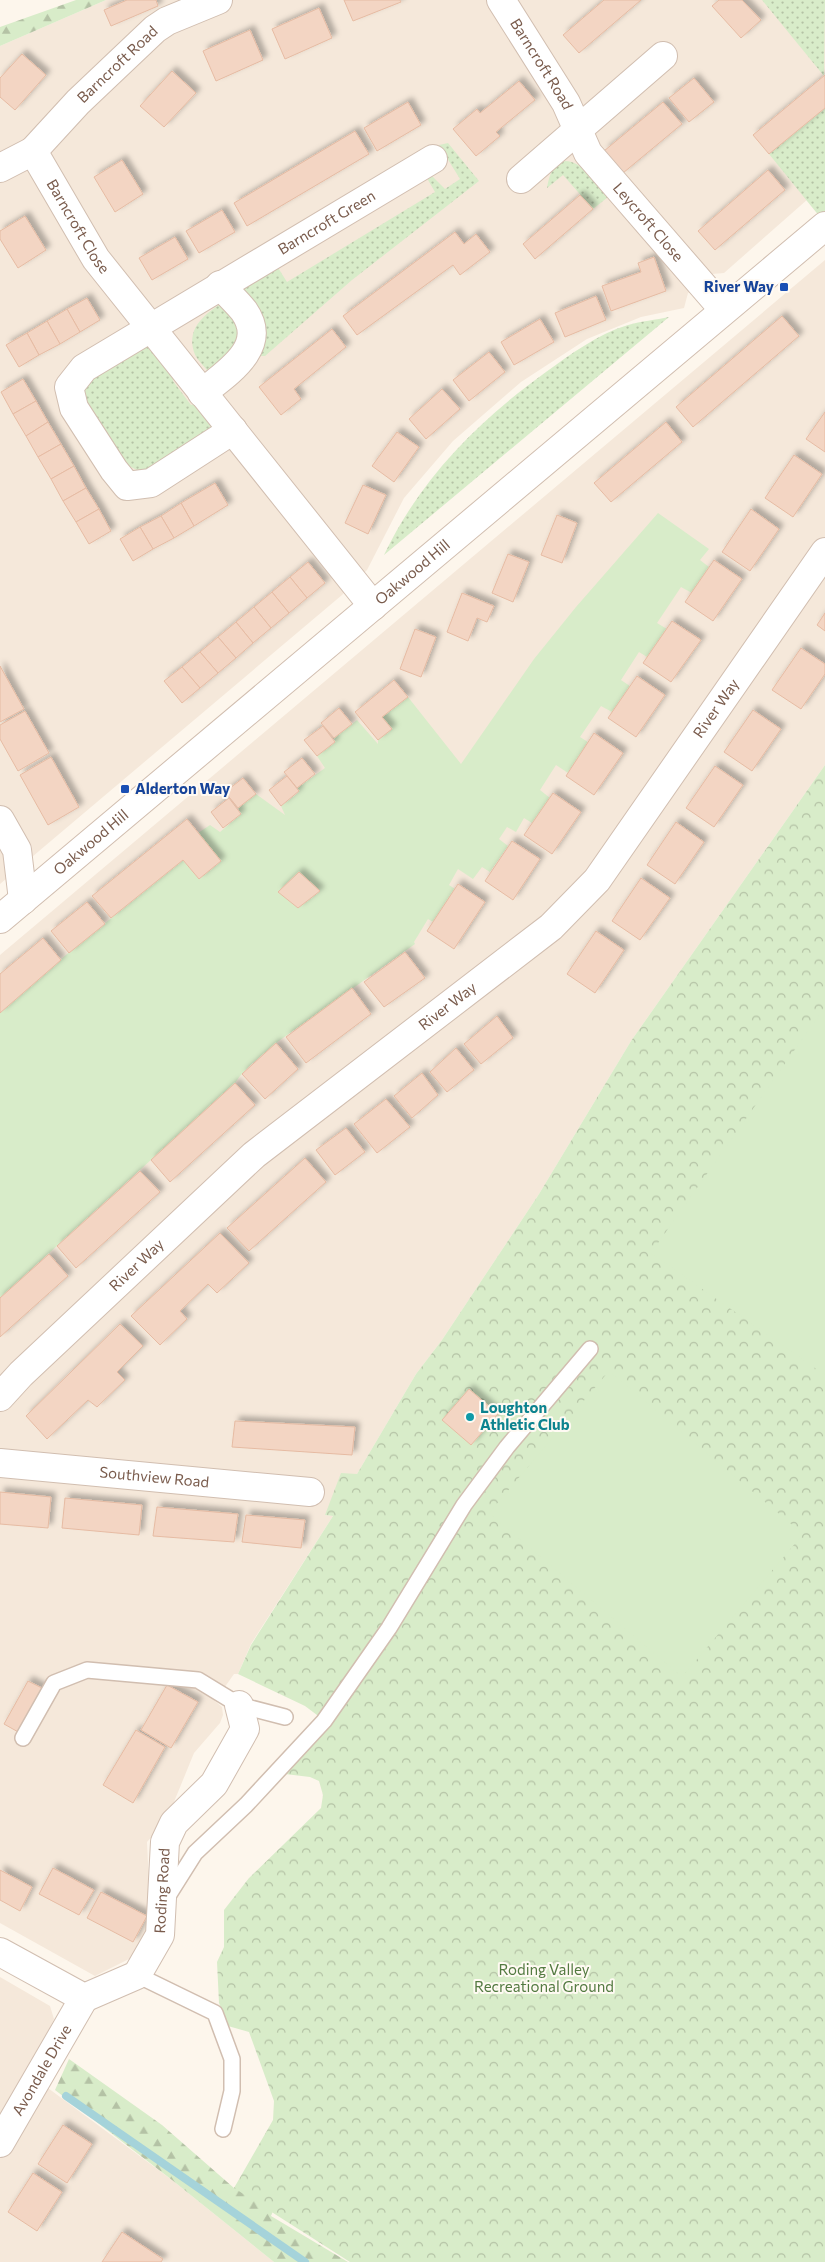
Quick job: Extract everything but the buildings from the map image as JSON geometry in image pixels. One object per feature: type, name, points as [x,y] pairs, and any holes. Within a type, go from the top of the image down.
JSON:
[{"type":"street","name":"Barncroft Road","points":[[33,151],[78,102],[155,29],[167,21],[218,0]]},
{"type":"street","name":"Barncroft Road","points":[[501,0],[566,103],[578,130]]},
{"type":"street","points":[[521,179],[663,56]]},
{"type":"street","name":"Leycroft Close","points":[[578,130],[588,153],[724,310]]},
{"type":"street","points":[[0,168],[33,151]]},
{"type":"street","name":"Barncroft Close","points":[[33,151],[96,259],[373,606]]},
{"type":"street","name":"Barncroft Green","points":[[152,328],[220,285],[433,159]]},
{"type":"street","name":"Oakwood Hill","points":[[0,919],[825,226]]},
{"type":"street","points":[[202,393],[242,359],[251,343],[251,326],[244,312],[220,285]]},
{"type":"street","points":[[152,328],[84,368],[69,387],[74,408],[114,470],[127,486],[151,483],[233,430]]},
{"type":"street","name":"River Way","points":[[0,1397],[21,1374],[254,1155],[551,927],[597,880],[825,552]]},
{"type":"street","points":[[0,820],[17,850],[23,900]]},
{"type":"street","name":"Southview Road","points":[[0,1463],[310,1492]]},
{"type":"street","name":"Roding Road","points":[[137,1975],[160,1935],[165,1842],[174,1823],[214,1784],[245,1729],[239,1705]]},
{"type":"street","points":[[0,1952],[84,1998],[137,1975]]},
{"type":"street","name":"Avondale Drive","points":[[0,2143],[84,1998]]},
{"type":"lane","points":[[160,1909],[195,1853],[246,1805],[324,1721],[389,1628],[464,1505],[507,1446],[590,1349]]},
{"type":"lane","points":[[23,1738],[54,1683],[87,1670],[198,1680],[239,1705],[285,1716]]},
{"type":"lane","points":[[137,1975],[215,2013],[232,2059],[232,2091],[223,2129]]},
{"type":"shaded area","points":[[106,0],[825,0],[825,184],[724,273],[712,274],[688,293],[684,308],[641,317],[587,339],[521,382],[453,441],[404,498],[367,570],[342,595],[0,884],[0,46]]},
{"type":"shaded area","points":[[825,260],[825,765],[631,1041],[539,1194],[442,1340],[416,1374],[357,1474],[325,1515],[333,1516],[251,1644],[238,1674],[234,1674],[215,1701],[222,1707],[223,1715],[220,1723],[194,1753],[167,1819],[147,1842],[151,1927],[137,1955],[95,1976],[0,1923],[0,955]]},
{"type":"shaded area","points":[[0,1977],[50,2006],[54,2019],[29,2074],[172,2180],[274,2262],[0,2262]]},
{"type":"green space","points":[[76,0],[106,0],[0,46],[0,27]]},
{"type":"green space","points":[[762,0],[825,0],[824,76]]},
{"type":"green space","points":[[825,108],[825,221],[824,222],[769,154]]},
{"type":"green space","points":[[448,143],[479,181],[352,280],[265,356],[252,356],[242,290],[247,280],[275,263],[287,282],[435,192],[424,173],[428,172],[445,189],[460,179],[439,145]]},
{"type":"green space","points":[[565,161],[572,162],[583,169],[608,197],[593,209],[563,175],[547,188],[552,172]]},
{"type":"green space","points":[[226,300],[241,320],[236,353],[210,374],[195,355],[192,343],[193,335],[205,315]]},
{"type":"green space","points":[[669,317],[384,555],[415,501],[433,476],[453,453],[497,411],[546,372],[595,339],[638,322]]},
{"type":"green space","points":[[151,346],[175,370],[173,381],[191,405],[201,402],[213,423],[209,432],[152,470],[137,470],[123,463],[85,403],[85,389],[93,374],[135,348]]},
{"type":"green space","points":[[658,513],[709,549],[700,560],[709,567],[692,593],[681,587],[657,623],[667,629],[647,657],[639,652],[621,680],[630,686],[612,712],[601,706],[580,737],[588,742],[568,773],[556,765],[540,790],[550,798],[532,823],[524,818],[516,832],[507,827],[499,839],[508,846],[490,872],[482,867],[473,879],[458,869],[449,885],[455,889],[433,922],[428,919],[414,942],[415,944],[276,1043],[249,1067],[235,1083],[0,1298],[0,1013],[67,954],[183,860],[199,879],[221,861],[198,833],[210,825],[220,832],[241,814],[238,808],[256,794],[285,815],[281,806],[299,792],[297,788],[325,768],[317,756],[335,742],[334,738],[357,720],[378,744],[378,740],[391,729],[382,717],[408,697],[461,764],[534,659],[576,607]],"holes":[[[299,872],[320,891],[298,908],[278,892]]]},
{"type":"green space","name":"Roding Valley Recreational Ground","points":[[825,765],[825,2262],[350,2262],[234,2188],[273,2120],[274,2101],[249,2032],[228,2026],[219,2003],[217,1962],[224,1947],[224,1910],[249,1878],[321,1808],[323,1795],[319,1781],[310,1777],[285,1774],[329,1724],[305,1706],[238,1674],[251,1645],[333,1516],[325,1515],[341,1473],[357,1474],[416,1374],[442,1340],[539,1194],[631,1041]]},
{"type":"green space","points":[[825,1007],[825,1375],[651,1253]]},
{"type":"green space","points":[[609,1371],[803,1534],[682,1677],[489,1513]]},
{"type":"green space","points":[[69,2059],[162,2125],[234,2188],[263,2152],[288,2174],[271,2216],[348,2262],[274,2262],[55,2090]]},
{"type":"waterway","points":[[66,2096],[305,2262]]},
{"type":"place","name":"River Way","points":[[784,287]]},
{"type":"place","name":"Alderton Way","points":[[125,789]]},
{"type":"place","name":"Loughton Athletic Club","points":[[470,1417]]}]
